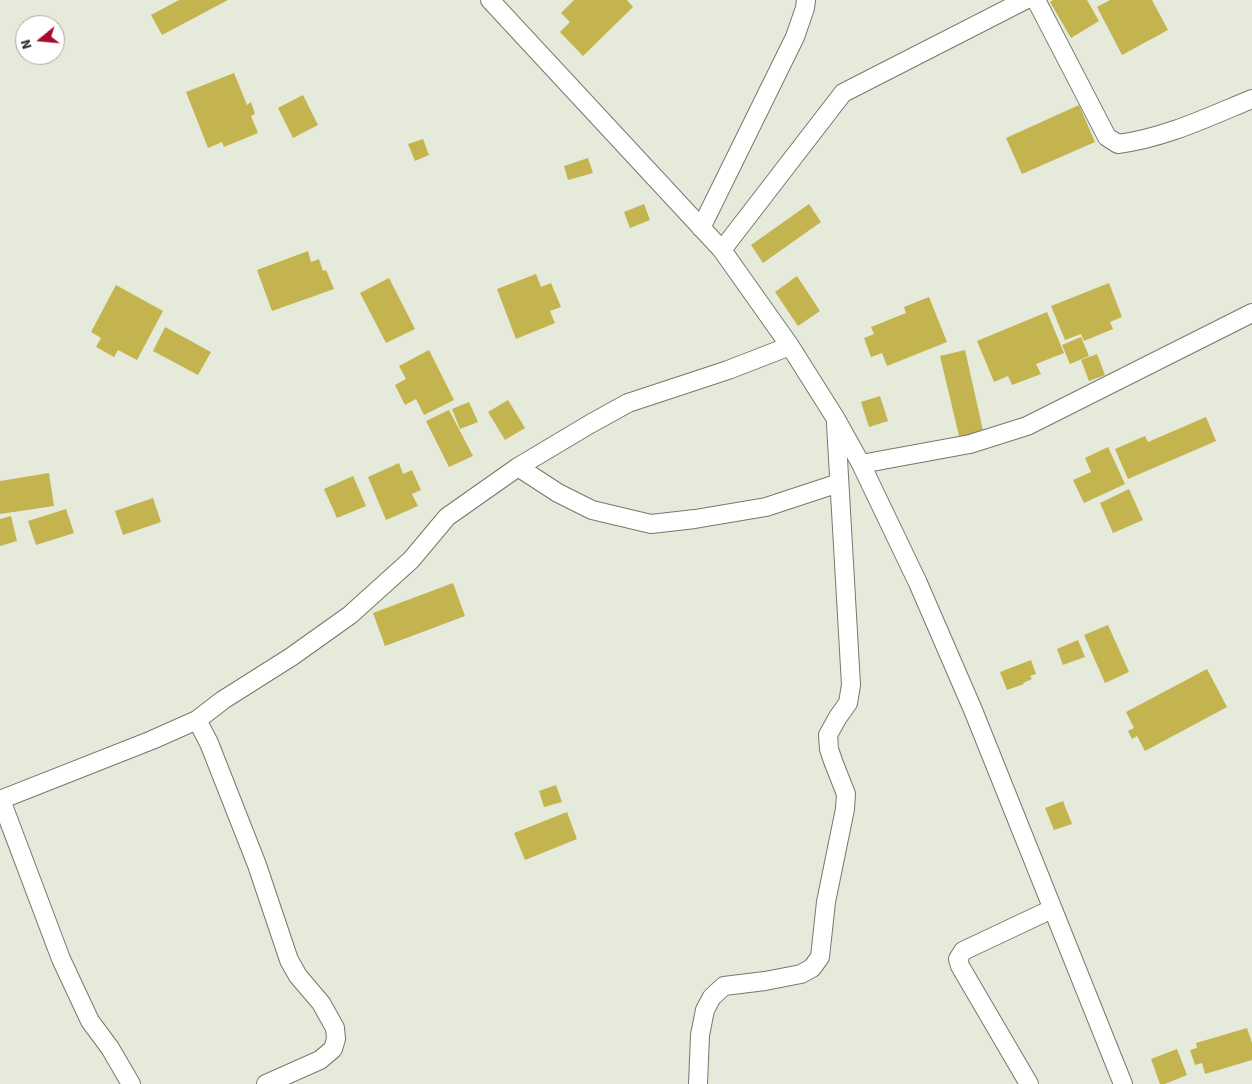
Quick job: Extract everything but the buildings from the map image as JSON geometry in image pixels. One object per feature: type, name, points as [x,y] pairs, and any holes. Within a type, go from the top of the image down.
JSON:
[{"type":"street","points":[[490,0],[722,250],[790,346],[836,419],[861,464],[918,583],[973,710],[1123,1084]]},
{"type":"street","points":[[701,228],[795,37],[806,0]]},
{"type":"street","points":[[722,250],[843,93],[1025,0]]},
{"type":"street","points":[[1036,0],[1107,137],[1118,144],[1174,131],[1252,99]]},
{"type":"street","points":[[861,464],[970,444],[1027,426],[1252,313]]},
{"type":"street","points":[[131,1084],[110,1048],[90,1021],[61,959],[0,800],[152,740],[197,720],[223,700],[291,657],[350,615],[411,560],[447,517],[518,468],[628,402],[728,370],[790,346]]},
{"type":"street","points":[[698,1084],[700,1035],[705,1010],[712,997],[724,986],[801,974],[812,968],[820,957],[826,902],[845,809],[846,794],[832,762],[828,735],[848,703],[851,685],[836,419]]},
{"type":"street","points":[[518,468],[558,493],[592,510],[651,524],[696,519],[766,507],[839,483]]},
{"type":"street","points":[[197,720],[209,743],[257,865],[289,960],[298,976],[321,1003],[335,1028],[336,1039],[333,1050],[320,1060],[266,1084]]},
{"type":"street","points":[[1029,1084],[960,966],[958,959],[963,952],[1052,909]]}]
